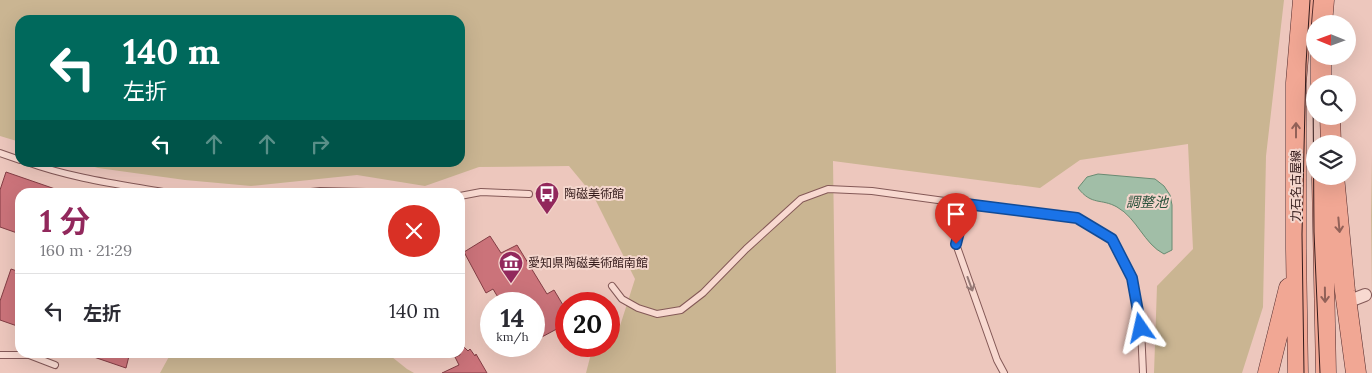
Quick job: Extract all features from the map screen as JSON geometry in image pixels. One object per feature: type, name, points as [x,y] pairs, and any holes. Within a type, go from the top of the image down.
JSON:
[{"type":"main road","name":"力石名古屋線","points":[[1298,373],[1296,83],[1303,0]]},
{"type":"main road","points":[[1323,15],[1324,0]]},
{"type":"main road","points":[[1329,15],[1330,0]]},
{"type":"main road","points":[[1322,185],[1326,373]]},
{"type":"main road","points":[[1336,185],[1356,298],[1356,373]]},
{"type":"main road","points":[[1268,373],[1286,303],[1296,249]]},
{"type":"lane","points":[[0,154],[15,158]]},
{"type":"lane","points":[[40,167],[93,181],[138,188]]},
{"type":"lane","points":[[612,286],[622,299],[638,308],[657,314],[680,310],[703,293],[746,249],[801,199],[828,189],[872,191],[1077,218],[1112,239],[1132,278],[1141,328],[1143,373]]},
{"type":"lane","points":[[465,195],[481,192],[529,194]]},
{"type":"lane","points":[[966,204],[956,244],[997,360],[1004,373]]},
{"type":"lane","points":[[0,355],[15,355]]},
{"type":"lane","points":[[38,358],[55,364]]},
{"type":"shaded area","points":[[0,0],[1284,0],[1266,156],[1263,307],[1242,373],[1154,373],[1157,286],[1193,249],[1188,144],[1080,160],[1040,188],[833,161],[836,373],[586,373],[590,357],[620,357],[620,326],[635,279],[593,195],[569,166],[479,167],[425,186],[357,175],[251,186],[185,180],[95,167],[465,167],[465,15],[15,15],[15,140],[0,136]]},
{"type":"shaded area","points":[[1372,155],[1372,299],[1371,216]]},
{"type":"shaded area","points":[[168,358],[393,358],[414,373],[160,373]]},
{"type":"water","name":"調整池","points":[[1098,174],[1155,179],[1164,186],[1170,195],[1172,205],[1172,250],[1164,254],[1157,250],[1124,212],[1111,204],[1092,200],[1083,194],[1078,188],[1087,177]]},
{"type":"building","points":[[6,172],[52,188],[15,188],[15,232],[0,227],[0,190]]},
{"type":"building","name":"愛知県陶磁美術館南館","points":[[490,236],[501,253],[517,245],[547,294],[554,290],[555,292],[555,330],[545,335],[545,292],[495,292],[493,289],[485,292],[465,251]]},
{"type":"building","points":[[11,269],[15,270],[15,325],[0,320],[0,301]]},
{"type":"building","points":[[465,348],[468,351],[470,349],[475,356],[476,354],[487,373],[442,373],[459,365],[456,358],[465,358]]},
{"type":"building","points":[[97,358],[128,358],[126,368]]},
{"type":"tram line","points":[[1304,373],[1302,234],[1306,64],[1310,0]]},
{"type":"tram line","points":[[1313,125],[1314,232],[1320,373]]},
{"type":"place","name":"陶磁美術館","points":[[547,215]]},
{"type":"place","name":"愛知県陶磁美術館南館","points":[[511,284]]},
{"type":"route","points":[[956,244],[966,204],[1077,218],[1112,239],[1132,278],[1141,328]]}]
